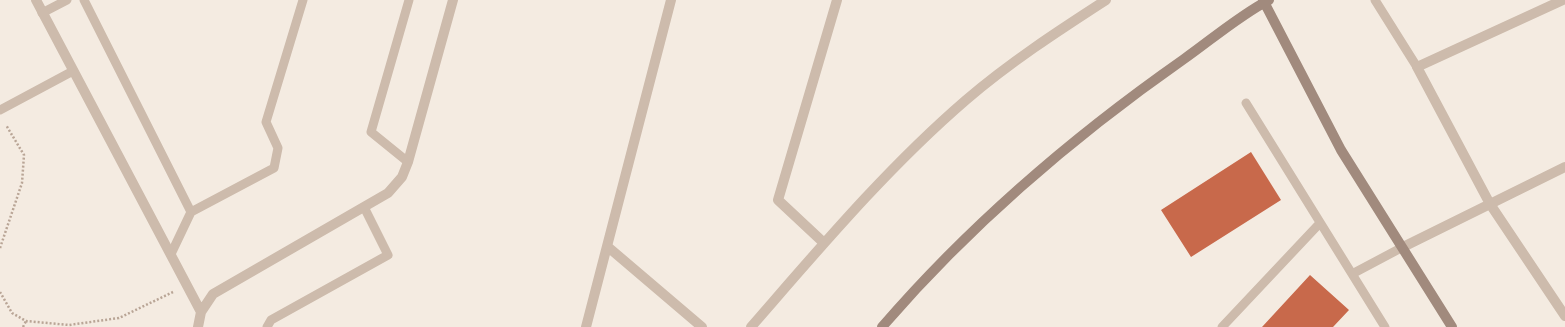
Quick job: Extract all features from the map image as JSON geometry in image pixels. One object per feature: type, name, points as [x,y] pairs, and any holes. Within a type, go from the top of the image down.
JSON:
[{"type":"street","points":[[36,0],[201,312]]},
{"type":"street","points":[[198,327],[201,312],[213,294],[231,282],[388,193],[402,177],[408,162],[453,0]]},
{"type":"street","points":[[586,327],[671,0]]},
{"type":"street","points":[[824,243],[778,200],[837,0]]},
{"type":"street","points":[[751,327],[824,243],[916,146],[966,100],[1039,44],[1106,0]]},
{"type":"street","points":[[1562,0],[1417,67],[1490,204],[1565,316]]},
{"type":"street","points":[[882,327],[918,286],[1022,185],[1079,136],[1265,1],[1341,150],[1401,248],[1452,327]]},
{"type":"street","points":[[1401,248],[1565,167]]},
{"type":"street","points":[[608,247],[702,327]]},
{"type":"lane","points":[[42,13],[67,0]]},
{"type":"lane","points":[[84,0],[192,212]]},
{"type":"lane","points":[[171,254],[192,212],[274,168],[278,148],[266,122],[303,0]]},
{"type":"lane","points":[[408,162],[371,132],[409,0]]},
{"type":"lane","points":[[1375,0],[1417,67]]},
{"type":"lane","points":[[0,110],[73,71]]},
{"type":"lane","points":[[1246,103],[1385,327]]},
{"type":"lane","points":[[267,327],[271,320],[388,255],[364,207]]},
{"type":"lane","points":[[1222,327],[1320,223]]},
{"type":"lane","points":[[1352,274],[1401,248]]},
{"type":"path","points":[[0,248],[22,183],[24,155],[4,121]]},
{"type":"path","points":[[0,292],[12,313],[26,321],[68,325],[119,318],[188,286]]},
{"type":"path","points":[[23,327],[26,321]]},
{"type":"building","points":[[1251,152],[1281,200],[1191,257],[1161,210]]},
{"type":"building","points":[[1310,275],[1349,310],[1333,327],[1262,327]]}]
